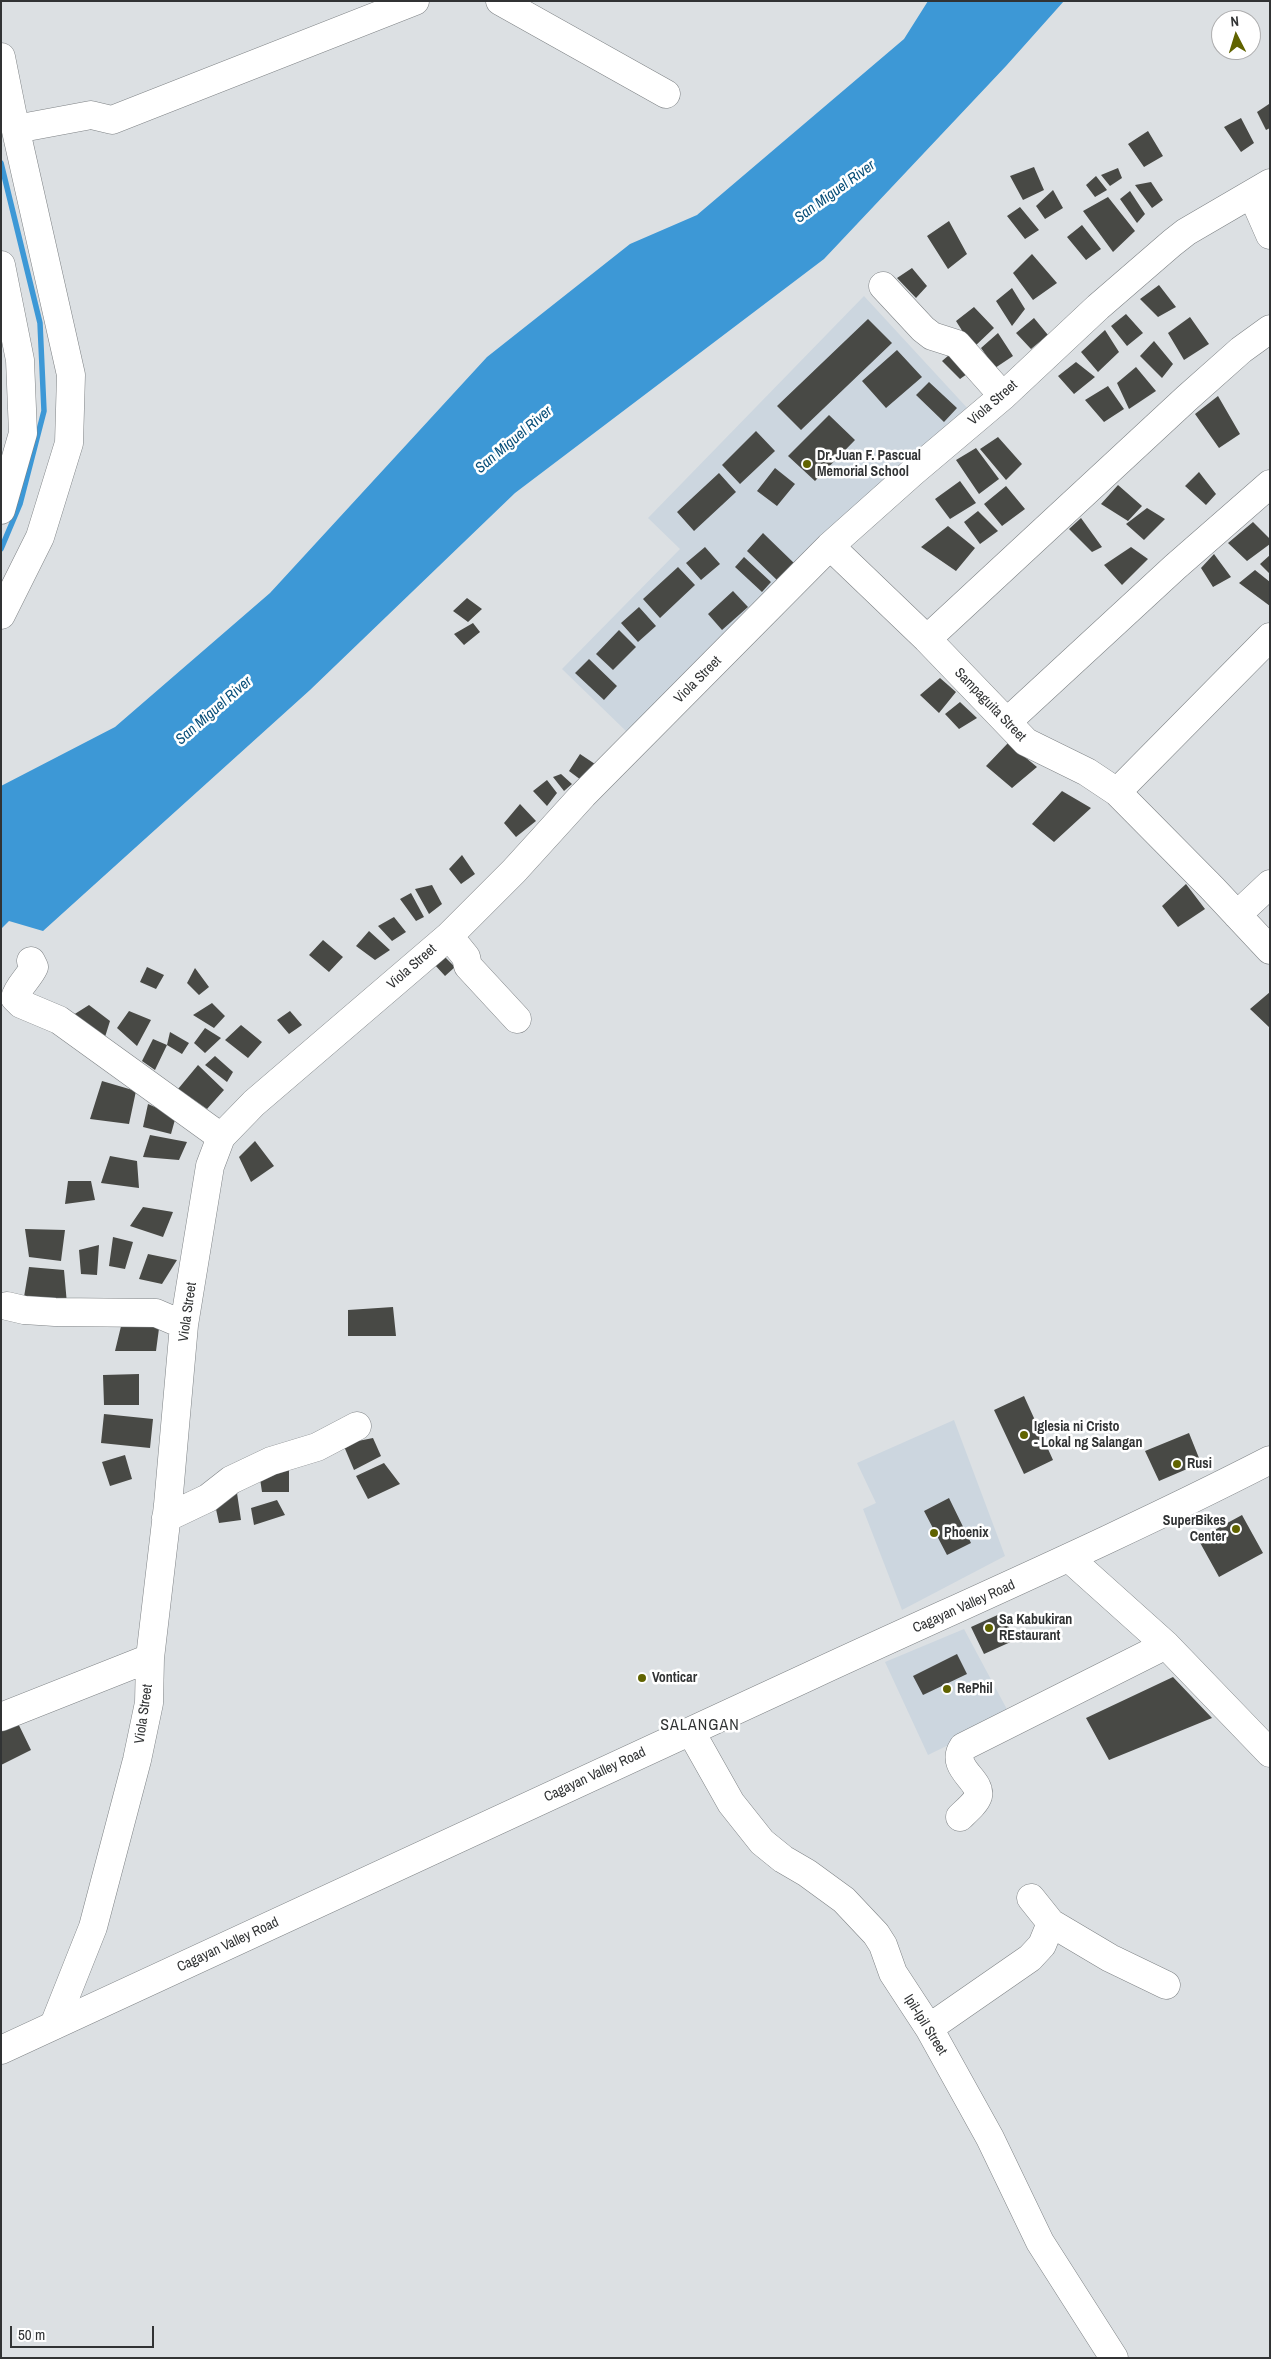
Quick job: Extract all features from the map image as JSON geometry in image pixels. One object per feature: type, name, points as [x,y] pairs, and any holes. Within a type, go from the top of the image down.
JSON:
[{"type":"main road","points":[[16,129],[91,115],[112,120],[414,1]]},
{"type":"main road","points":[[500,1],[666,94]]},
{"type":"main road","points":[[1,57],[71,375],[69,442],[40,537],[1,614]]},
{"type":"main road","points":[[1261,188],[1270,235]]},
{"type":"main road","name":"Viola Street","points":[[54,2025],[94,1927],[137,1760],[149,1703],[150,1658],[166,1518],[184,1325],[210,1166],[221,1137],[254,1103],[449,936],[514,871],[583,795],[830,546],[913,472],[1003,396],[1102,304],[1172,243],[1186,232],[1261,188]]},
{"type":"main road","points":[[1,265],[20,360],[23,434],[1,510]]},
{"type":"main road","points":[[883,286],[923,329],[932,336],[957,344],[966,352],[1003,396]]},
{"type":"main road","points":[[927,639],[1187,398],[1241,350],[1270,329]]},
{"type":"main road","points":[[1007,722],[1175,567],[1270,484]]},
{"type":"main road","name":"Sampaguita Street","points":[[830,546],[927,639],[1032,747],[1087,772],[1117,792],[1270,950]]},
{"type":"main road","points":[[1117,792],[1270,637]]},
{"type":"main road","points":[[1237,915],[1270,884]]},
{"type":"main road","points":[[449,936],[466,957],[468,966],[517,1019]]},
{"type":"main road","points":[[31,961],[34,967],[17,991],[15,998],[21,1004],[59,1020],[221,1137]]},
{"type":"main road","points":[[7,1306],[24,1310],[55,1312],[156,1313],[184,1325]]},
{"type":"main road","points":[[166,1518],[208,1498],[230,1480],[271,1461],[317,1447],[357,1426]]},
{"type":"main road","name":"Cagayan Valley Road","points":[[1,2050],[1069,1558],[1270,1460]]},
{"type":"main road","points":[[1069,1558],[1166,1646],[1270,1753]]},
{"type":"main road","points":[[960,1817],[978,1798],[978,1792],[960,1762],[959,1752],[963,1746],[1166,1646]]},
{"type":"main road","points":[[1,1717],[150,1658]]},
{"type":"main road","name":"Ipil-Ipil Street","points":[[690,1732],[731,1803],[762,1842],[783,1859],[808,1873],[844,1900],[876,1934],[882,1944],[893,1973],[929,2028],[990,2138],[1040,2242],[1114,2358]]},
{"type":"main road","points":[[1031,1898],[1051,1923],[1110,1958],[1166,1985]]},
{"type":"main road","points":[[929,2028],[1030,1958],[1042,1945],[1051,1923]]},
{"type":"shaded area","name":"Dr. Juan F. Pascual Memorial School","points":[[864,296],[970,411],[628,733],[562,669],[680,549],[648,518]]},
{"type":"shaded area","name":"Phoenix","points":[[954,1420],[1005,1556],[902,1610],[863,1509],[876,1503],[857,1463]]},
{"type":"shaded area","name":"RePhil","points":[[964,1629],[1010,1715],[928,1755],[885,1662]]},
{"type":"water","name":"San Miguel River","points":[[928,1],[1064,1],[1006,66],[824,259],[515,493],[310,690],[43,931],[9,921],[1,929],[1,786],[115,727],[270,593],[487,357],[630,244],[697,215],[904,39]]},
{"type":"building","points":[[1269,104],[1270,128],[1266,130],[1257,112]]},
{"type":"building","points":[[1241,118],[1254,143],[1241,152],[1224,127]]},
{"type":"building","points":[[1148,131],[1163,156],[1144,167],[1128,144]]},
{"type":"building","points":[[1034,167],[1044,190],[1023,200],[1010,176]]},
{"type":"building","points":[[1118,168],[1122,178],[1110,186],[1101,175]]},
{"type":"building","points":[[1096,176],[1107,190],[1095,197],[1086,185]]},
{"type":"building","points":[[1151,182],[1163,200],[1152,208],[1135,185]]},
{"type":"building","points":[[1053,190],[1063,208],[1045,219],[1036,206]]},
{"type":"building","points":[[1130,191],[1145,214],[1137,223],[1120,199]]},
{"type":"building","points":[[1108,197],[1135,231],[1113,252],[1083,211]]},
{"type":"building","points":[[1020,207],[1039,230],[1025,239],[1007,216]]},
{"type":"building","points":[[949,221],[967,254],[948,269],[927,236]]},
{"type":"building","points":[[1082,225],[1101,249],[1086,260],[1067,237]]},
{"type":"building","points":[[1032,254],[1057,283],[1033,300],[1013,273]]},
{"type":"building","points":[[912,268],[927,286],[916,298],[897,278]]},
{"type":"building","points":[[1159,285],[1176,307],[1158,317],[1140,299]]},
{"type":"building","points":[[1012,288],[1025,309],[1012,326],[996,301]]},
{"type":"building","points":[[974,307],[994,328],[973,348],[956,321]]},
{"type":"building","points":[[1126,314],[1143,333],[1127,346],[1111,326]]},
{"type":"building","points":[[1190,317],[1209,344],[1184,360],[1168,333]]},
{"type":"building","points":[[1034,318],[1048,335],[1031,349],[1016,333]]},
{"type":"building","points":[[868,319],[892,343],[801,430],[777,406]]},
{"type":"building","points":[[1105,330],[1119,352],[1098,372],[1081,352]]},
{"type":"building","points":[[998,333],[1013,356],[995,368],[981,348]]},
{"type":"building","points":[[1154,341],[1173,364],[1162,378],[1140,356]]},
{"type":"building","points":[[956,349],[974,369],[960,379],[942,361]]},
{"type":"building","points":[[897,350],[922,377],[886,408],[862,381]]},
{"type":"building","points":[[1076,362],[1095,377],[1074,394],[1058,376]]},
{"type":"building","points":[[1136,367],[1156,391],[1129,409],[1117,383]]},
{"type":"building","points":[[929,382],[957,408],[944,422],[916,395]]},
{"type":"building","points":[[1108,386],[1124,409],[1104,422],[1085,400]]},
{"type":"building","points":[[1218,396],[1240,434],[1219,448],[1195,414]]},
{"type":"building","points":[[829,415],[855,440],[815,481],[788,456]]},
{"type":"building","points":[[756,431],[775,451],[740,484],[722,465]]},
{"type":"building","points":[[998,437],[1022,464],[1006,480],[980,449]]},
{"type":"building","points":[[976,448],[999,479],[979,494],[956,460]]},
{"type":"building","points":[[775,468],[795,484],[777,506],[757,491]]},
{"type":"building","points":[[1199,472],[1216,494],[1206,505],[1185,486]]},
{"type":"building","points":[[719,473],[736,492],[694,531],[677,512]]},
{"type":"building","points":[[960,481],[976,503],[950,519],[935,499]]},
{"type":"building","points":[[1118,485],[1142,506],[1128,521],[1101,504]]},
{"type":"building","points":[[1006,486],[1025,509],[1002,526],[984,504]]},
{"type":"building","points":[[1147,508],[1165,519],[1144,540],[1126,524]]},
{"type":"building","points":[[978,511],[998,531],[980,544],[964,522]]},
{"type":"building","points":[[1081,518],[1102,547],[1092,552],[1069,529]]},
{"type":"building","points":[[1253,522],[1270,539],[1270,544],[1247,561],[1228,543]]},
{"type":"building","points":[[948,526],[975,548],[956,571],[921,547]]},
{"type":"building","points":[[763,533],[796,565],[779,582],[747,551]]},
{"type":"building","points":[[705,547],[720,564],[701,580],[686,563]]},
{"type":"building","points":[[1131,547],[1148,559],[1122,585],[1104,565]]},
{"type":"building","points":[[1214,554],[1231,577],[1213,587],[1201,568]]},
{"type":"building","points":[[1270,555],[1270,574],[1260,564]]},
{"type":"building","points":[[744,557],[771,582],[762,592],[735,567]]},
{"type":"building","points":[[678,567],[695,585],[660,618],[643,599]]},
{"type":"building","points":[[1255,570],[1270,582],[1270,606],[1239,583]]},
{"type":"building","points":[[733,591],[748,607],[722,630],[708,614]]},
{"type":"building","points":[[467,598],[482,609],[468,622],[453,611]]},
{"type":"building","points":[[639,607],[656,626],[638,642],[621,623]]},
{"type":"building","points":[[473,623],[480,632],[464,645],[454,634]]},
{"type":"building","points":[[619,630],[636,647],[613,670],[596,654]]},
{"type":"building","points":[[589,659],[617,686],[604,700],[575,673]]},
{"type":"building","points":[[940,678],[956,692],[939,713],[920,695]]},
{"type":"building","points":[[960,702],[977,718],[959,729],[945,714]]},
{"type":"building","points":[[1008,743],[1037,767],[1012,788],[986,766]]},
{"type":"building","points":[[580,754],[601,768],[585,783],[569,771]]},
{"type":"building","points":[[561,774],[572,784],[564,791],[553,777]]},
{"type":"building","points":[[547,780],[557,793],[547,806],[533,791]]},
{"type":"building","points":[[1062,791],[1091,808],[1054,842],[1032,824]]},
{"type":"building","points":[[520,804],[536,821],[516,837],[504,823]]},
{"type":"building","points":[[462,855],[475,874],[461,884],[449,869]]},
{"type":"building","points":[[1186,884],[1205,909],[1178,927],[1162,906]]},
{"type":"building","points":[[432,885],[442,904],[429,914],[415,889]]},
{"type":"building","points":[[411,893],[424,917],[416,921],[400,899]]},
{"type":"building","points":[[394,917],[406,932],[392,941],[378,926]]},
{"type":"building","points":[[369,931],[390,950],[375,960],[356,946]]},
{"type":"building","points":[[323,940],[343,957],[329,972],[309,955]]},
{"type":"building","points":[[443,955],[455,967],[445,976],[434,964]]},
{"type":"building","points":[[147,967],[164,975],[156,989],[140,982]]},
{"type":"building","points":[[195,968],[209,987],[199,995],[187,983]]},
{"type":"building","points":[[1270,992],[1270,1028],[1250,1009]]},
{"type":"building","points":[[212,1003],[225,1016],[214,1028],[193,1015]]},
{"type":"building","points":[[89,1005],[110,1021],[105,1037],[70,1017]]},
{"type":"building","points":[[129,1011],[151,1020],[137,1046],[117,1028]]},
{"type":"building","points":[[290,1011],[302,1025],[289,1034],[277,1020]]},
{"type":"building","points":[[241,1025],[262,1042],[248,1058],[225,1040]]},
{"type":"building","points":[[205,1028],[221,1038],[205,1053],[194,1043]]},
{"type":"building","points":[[170,1032],[189,1043],[182,1054],[167,1045]]},
{"type":"building","points":[[153,1039],[167,1045],[155,1070],[142,1061]]},
{"type":"building","points":[[215,1056],[233,1072],[227,1082],[205,1065]]},
{"type":"building","points":[[198,1065],[224,1090],[207,1109],[178,1089]]},
{"type":"building","points":[[102,1081],[136,1091],[129,1124],[90,1119]]},
{"type":"building","points":[[148,1104],[176,1116],[171,1134],[143,1127]]},
{"type":"building","points":[[150,1135],[187,1142],[179,1160],[143,1157]]},
{"type":"building","points":[[255,1141],[274,1166],[251,1182],[239,1157]]},
{"type":"building","points":[[110,1156],[137,1161],[139,1188],[101,1183]]},
{"type":"building","points":[[68,1181],[91,1181],[95,1200],[65,1204]]},
{"type":"building","points":[[143,1207],[173,1212],[163,1237],[130,1226]]},
{"type":"building","points":[[25,1229],[65,1230],[61,1261],[29,1257]]},
{"type":"building","points":[[113,1237],[133,1242],[125,1269],[109,1266]]},
{"type":"building","points":[[99,1245],[97,1275],[81,1274],[79,1250]]},
{"type":"building","points":[[148,1254],[177,1260],[162,1284],[139,1279]]},
{"type":"building","points":[[29,1267],[64,1270],[67,1304],[23,1303]]},
{"type":"building","points":[[393,1307],[396,1336],[348,1336],[348,1310]]},
{"type":"building","points":[[123,1318],[160,1321],[156,1351],[115,1351]]},
{"type":"building","points":[[139,1374],[139,1405],[104,1405],[103,1375]]},
{"type":"building","name":"Iglesia ni Cristo - Lokal ng Salangan","points":[[1024,1396],[1053,1460],[1024,1474],[994,1410]]},
{"type":"building","points":[[104,1414],[153,1419],[150,1448],[101,1443]]},
{"type":"building","points":[[1189,1433],[1201,1463],[1159,1481],[1145,1451]]},
{"type":"building","points":[[373,1438],[381,1456],[354,1470],[343,1444]]},
{"type":"building","points":[[125,1455],[132,1479],[110,1486],[102,1462]]},
{"type":"building","points":[[384,1463],[400,1484],[368,1499],[356,1476]]},
{"type":"building","points":[[289,1469],[289,1492],[262,1492],[259,1472]]},
{"type":"building","points":[[237,1493],[241,1520],[219,1523],[214,1500]]},
{"type":"building","points":[[949,1498],[971,1543],[947,1555],[924,1511]]},
{"type":"building","points":[[277,1500],[285,1515],[254,1525],[251,1508]]},
{"type":"building","points":[[1242,1515],[1263,1553],[1219,1577],[1198,1539]]},
{"type":"building","points":[[1002,1613],[1015,1640],[984,1654],[971,1627]]},
{"type":"building","points":[[957,1654],[967,1674],[923,1695],[913,1676]]},
{"type":"building","points":[[1173,1677],[1212,1718],[1109,1760],[1086,1718]]},
{"type":"building","points":[[14,1715],[31,1750],[1,1765],[1,1722]]},
{"type":"waterway","points":[[1,163],[40,323],[44,411],[20,504],[1,549]]},
{"type":"place","name":"Dr. Juan F. Pascual Memorial School","points":[[807,464]]},
{"type":"place","name":"Iglesia ni Cristo - Lokal ng Salangan","points":[[1024,1435]]},
{"type":"place","name":"Rusi","points":[[1177,1464]]},
{"type":"place","name":"SuperBikes Center","points":[[1236,1529]]},
{"type":"place","name":"Phoenix","points":[[934,1533]]},
{"type":"place","name":"Sa Kabukiran REstaurant","points":[[989,1628]]},
{"type":"place","name":"Vonticar","points":[[642,1678]]},
{"type":"place","name":"RePhil","points":[[947,1689]]},
{"type":"district","name":"SALANGAN","points":[[700,1726]]}]
